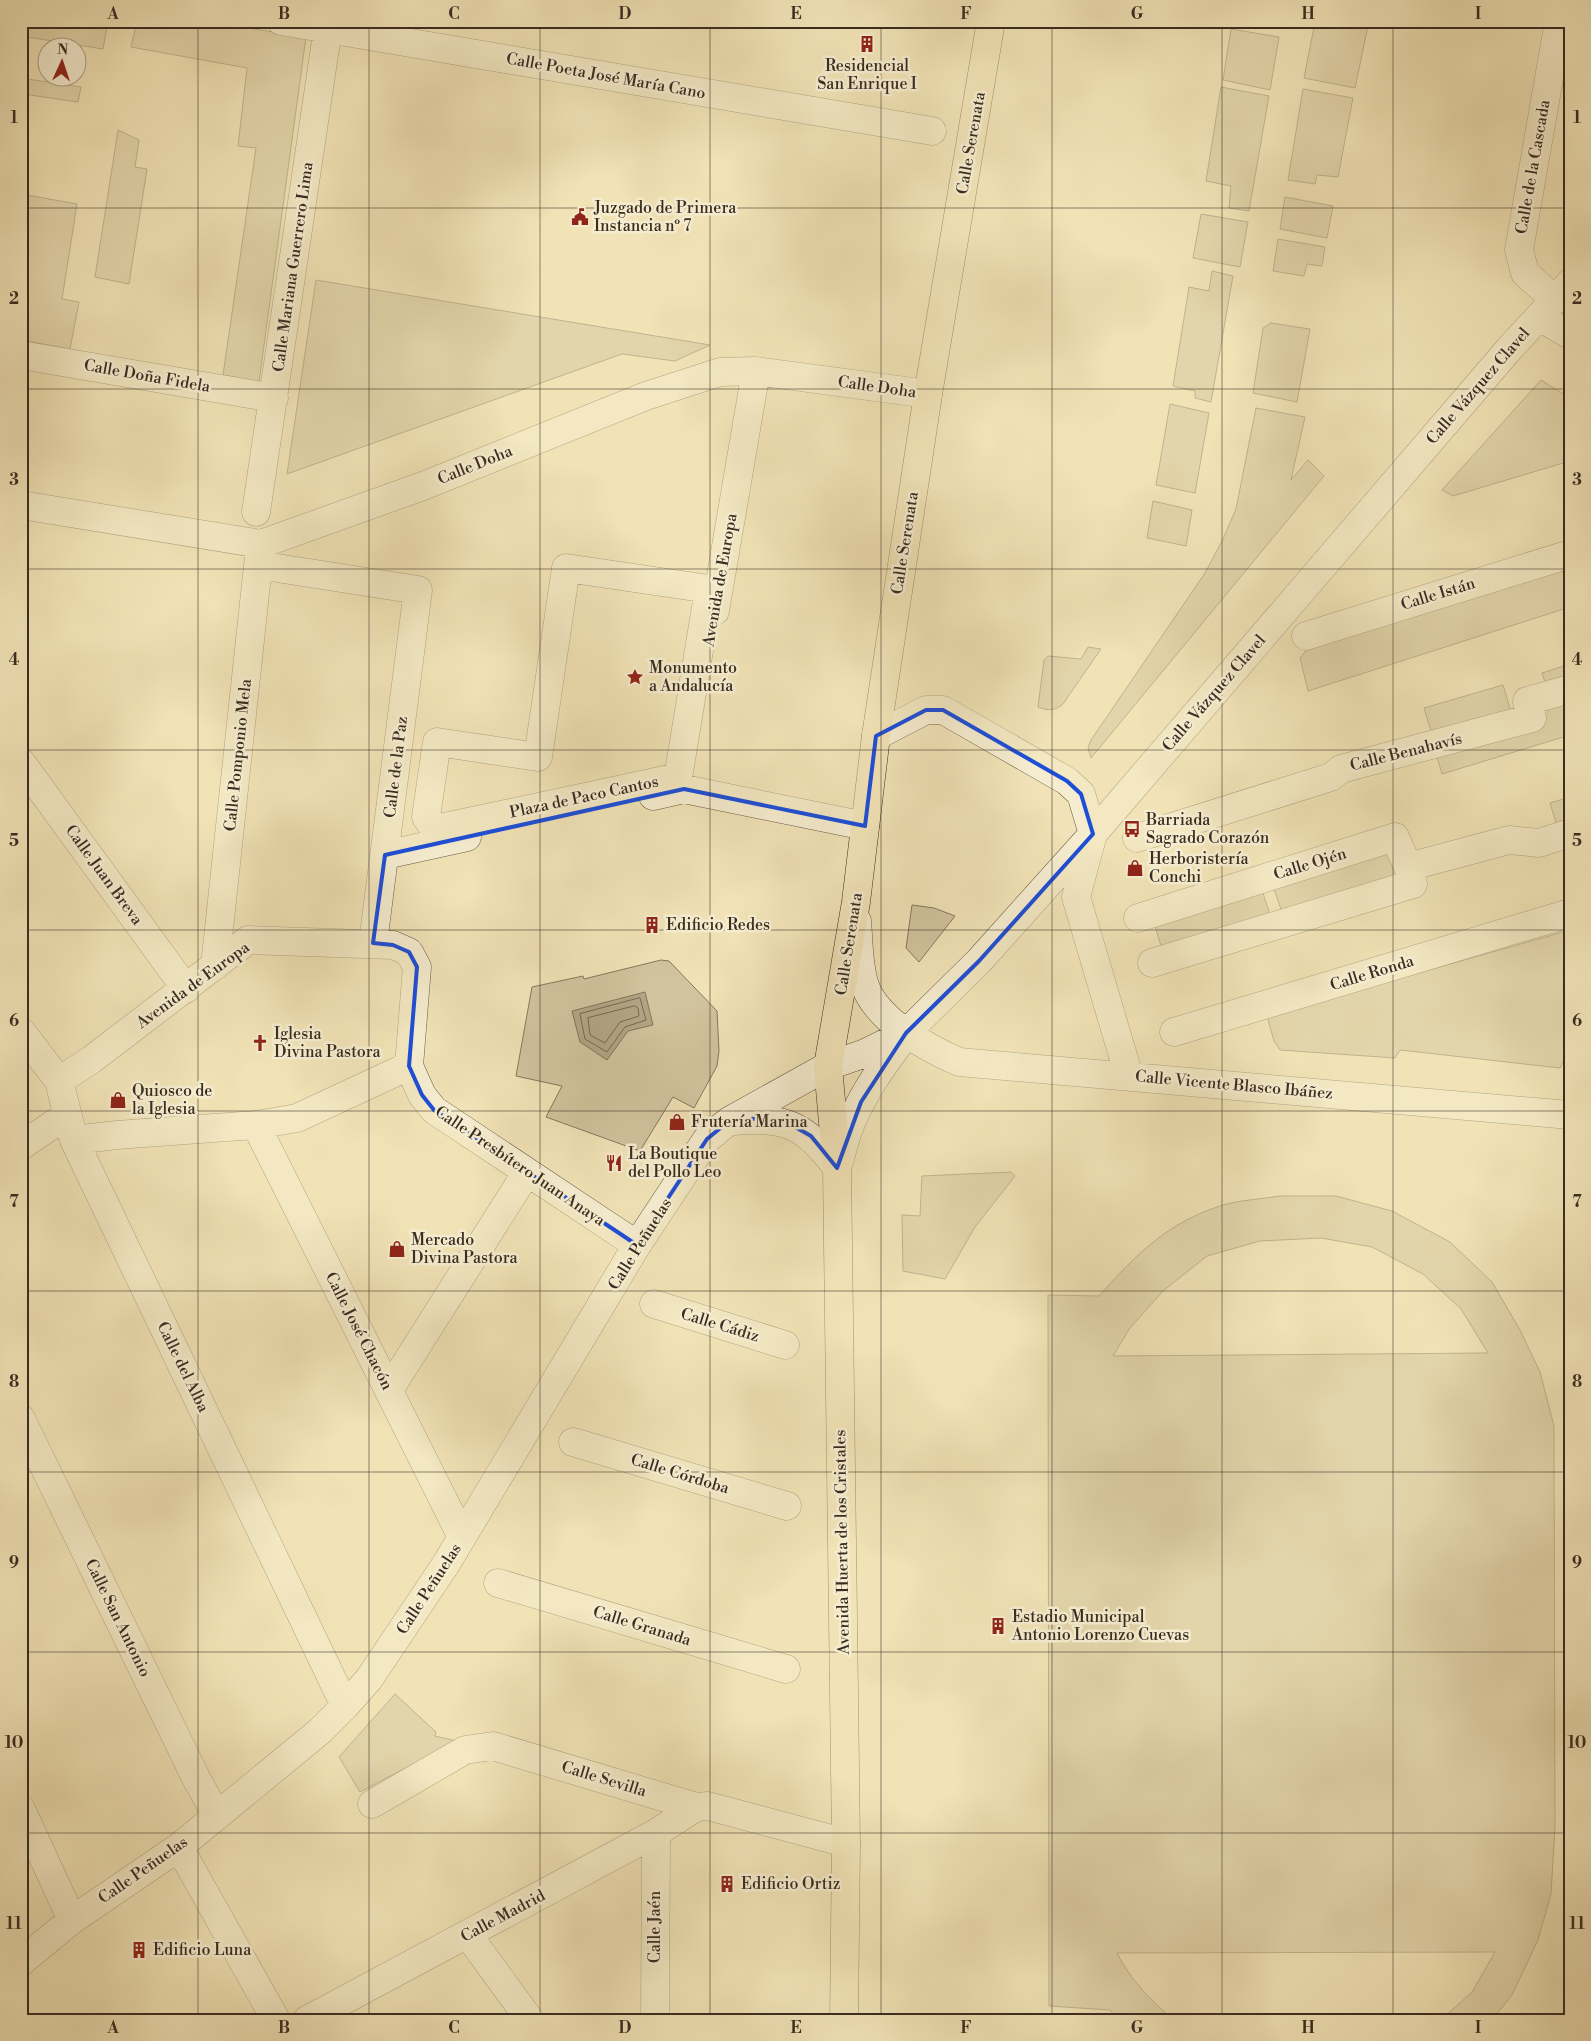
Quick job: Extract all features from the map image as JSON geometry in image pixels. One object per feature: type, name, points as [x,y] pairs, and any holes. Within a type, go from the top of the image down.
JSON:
[{"type":"main road","name":"Calle Serenata","points":[[828,1066],[856,902],[876,736],[928,394],[991,21]]},
{"type":"main road","name":"Avenida Huerta de los Cristales","points":[[828,1066],[837,1168],[846,1843],[844,2020]]},
{"type":"street","name":"Calle Poeta José María Cano","points":[[281,21],[328,25],[932,131]]},
{"type":"street","name":"Calle de la Cascada","points":[[1559,21],[1519,250],[1525,273],[1555,300],[1570,335]]},
{"type":"street","name":"Calle Mariana Guerrero Lima","points":[[256,512],[328,25]]},
{"type":"street","name":"Calle Vázquez Clavel","points":[[828,1066],[863,1054],[906,1033],[979,961],[1093,834],[1510,348],[1555,300]]},
{"type":"street","name":"Calle Doña Fidela","points":[[21,355],[274,398]]},
{"type":"street","name":"Calle Doha","points":[[21,505],[259,554],[678,384],[720,372],[756,371],[928,394]]},
{"type":"street","name":"Avenida de Europa","points":[[684,789],[756,371]]},
{"type":"street","name":"Calle de la Paz","points":[[259,554],[418,590],[373,943]]},
{"type":"street","name":"Calle Pomponio Mela","points":[[216,966],[259,554]]},
{"type":"street","name":"Calle Istán","points":[[1306,636],[1570,554]]},
{"type":"street","name":"Plaza de Paco Cantos","points":[[566,568],[709,589],[679,772],[674,778],[440,828],[430,824],[426,817],[437,742],[538,757],[566,568]]},
{"type":"street","name":"Calle Benahavís","points":[[1137,838],[1331,777],[1341,769],[1532,718],[1527,701],[1570,690]]},
{"type":"street","points":[[876,736],[926,710],[943,710],[1068,781],[1081,794],[1093,834],[1076,897],[1129,1076]]},
{"type":"street","name":"Calle Juan Breva","points":[[21,762],[186,988]]},
{"type":"street","points":[[385,855],[684,789],[865,826]]},
{"type":"street","points":[[1408,867],[1508,840],[1539,843],[1570,833]]},
{"type":"street","name":"Calle Ojén","points":[[1138,918],[1395,837],[1408,867],[1413,884],[1152,962]]},
{"type":"street","name":"Calle Vicente Blasco Ibáñez","points":[[856,902],[861,968],[866,987],[876,1004],[906,1033],[934,1051],[959,1062],[1570,1115]]},
{"type":"street","name":"Calle Ronda","points":[[1174,1032],[1570,913]]},
{"type":"street","name":"Avenida de Europa","points":[[60,1082],[92,1060],[248,940],[373,943],[393,945],[409,952],[417,967],[408,1066]]},
{"type":"street","name":"Calle del Alba","points":[[21,1031],[60,1082],[71,1128],[345,1706]]},
{"type":"street","points":[[837,1168],[860,1102],[906,1033]]},
{"type":"street","points":[[21,1146],[71,1128],[256,1125],[297,1118],[408,1066]]},
{"type":"street","name":"Calle Presbítero Juan Anaya","points":[[408,1066],[422,1095],[434,1110],[637,1245]]},
{"type":"street","name":"Calle Peñuelas","points":[[21,1962],[72,1920],[179,1847],[320,1731],[345,1706],[369,1679],[446,1564],[530,1428],[637,1245],[707,1139],[729,1121],[828,1066]]},
{"type":"street","points":[[729,1121],[762,1118],[790,1124],[811,1136],[837,1168]]},
{"type":"street","name":"Calle José Chacón","points":[[256,1125],[462,1536]]},
{"type":"street","points":[[389,1390],[527,1172]]},
{"type":"street","name":"Calle Cádiz","points":[[654,1304],[786,1345]]},
{"type":"street","name":"Calle San Antonio","points":[[21,1420],[192,1769],[217,1816]]},
{"type":"street","name":"Calle Córdoba","points":[[573,1442],[787,1506]]},
{"type":"street","name":"Calle Granada","points":[[498,1583],[786,1669]]},
{"type":"street","name":"Calle Sevilla","points":[[372,1804],[466,1750],[494,1746],[696,1807],[708,1806],[846,1843]]},
{"type":"street","name":"Calle Madrid","points":[[307,2020],[656,1833],[696,1807]]},
{"type":"street","points":[[21,1809],[57,1883],[72,1920]]},
{"type":"street","name":"Calle Jaén","points":[[655,2020],[656,1833]]},
{"type":"street","points":[[179,1847],[276,2020]]},
{"type":"street","points":[[468,1935],[530,2020]]},
{"type":"highlighted area","points":[[926,710],[943,710],[1067,781],[1081,794],[1093,834],[979,961],[906,1033],[861,1102],[837,1168],[811,1136],[790,1124],[762,1118],[729,1121],[707,1139],[637,1245],[434,1110],[422,1095],[409,1066],[417,967],[409,952],[393,945],[373,943],[385,855],[684,789],[865,826],[876,736]]},
{"type":"shaded area","points":[[21,21],[108,21],[103,49],[88,47],[88,38],[38,39],[21,36]]},
{"type":"shaded area","points":[[137,21],[202,21],[306,37],[259,382],[223,375],[256,148],[238,146],[247,68],[131,47]]},
{"type":"shaded area","points":[[1279,21],[1369,21],[1355,88],[1304,78],[1314,27]]},
{"type":"shaded area","points":[[1231,29],[1279,37],[1270,90],[1223,80]]},
{"type":"shaded area","points":[[21,78],[38,81],[38,88],[81,88],[78,102],[23,94],[21,105]]},
{"type":"shaded area","points":[[1221,87],[1269,96],[1249,211],[1229,208],[1231,186],[1206,181]]},
{"type":"shaded area","points":[[1303,89],[1353,98],[1338,177],[1317,175],[1315,184],[1288,180]]},
{"type":"shaded area","points":[[118,130],[139,140],[135,167],[147,169],[129,284],[95,277]]},
{"type":"shaded area","points":[[21,194],[77,204],[62,299],[79,302],[70,349],[21,340]]},
{"type":"shaded area","points":[[1285,197],[1333,206],[1327,238],[1280,229]]},
{"type":"shaded area","points":[[1201,214],[1248,222],[1240,267],[1193,258]]},
{"type":"shaded area","points":[[1278,239],[1325,247],[1322,266],[1307,264],[1304,276],[1273,271]]},
{"type":"shaded area","points":[[1212,271],[1233,276],[1211,402],[1195,398],[1195,391],[1173,386],[1189,287],[1209,291]]},
{"type":"shaded area","points":[[316,280],[710,345],[675,361],[622,354],[287,474]]},
{"type":"shaded area","points":[[1271,323],[1310,329],[1297,402],[1253,393],[1263,328]]},
{"type":"shaded area","points":[[1541,380],[1570,398],[1570,461],[1453,496],[1442,490]]},
{"type":"shaded area","points":[[1170,404],[1209,413],[1195,493],[1156,485]]},
{"type":"shaded area","points":[[1256,408],[1305,417],[1291,480],[1308,460],[1324,476],[1091,758],[1088,747],[1091,740],[1205,573],[1223,539],[1236,509]]},
{"type":"shaded area","points":[[1153,501],[1192,510],[1186,546],[1147,538]]},
{"type":"shaded area","points":[[1570,562],[1570,607],[1308,691],[1300,658],[1317,637]]},
{"type":"shaded area","points":[[1088,647],[1101,649],[1063,704],[1051,710],[1038,707],[1044,660],[1048,656],[1081,659]]},
{"type":"shaded area","points":[[1570,664],[1570,684],[1548,691],[1542,673]]},
{"type":"shaded area","points":[[1503,685],[1512,715],[1433,738],[1424,708]]},
{"type":"shaded area","points":[[1570,697],[1570,735],[1442,774],[1437,757],[1537,708]]},
{"type":"shaded area","points":[[1570,797],[1570,826],[1558,829],[1550,803]]},
{"type":"shaded area","points":[[1387,847],[1398,880],[1283,915],[1272,883]]},
{"type":"shaded area","points":[[1261,887],[1271,918],[1163,952],[1153,920]]},
{"type":"shaded area","points":[[912,905],[934,908],[955,916],[919,962],[906,948]]},
{"type":"shaded area","points":[[1570,930],[1570,1048],[1560,1068],[1400,1050],[1395,1058],[1280,1050],[1274,1041],[1267,1016]]},
{"type":"shaded area","points":[[661,960],[669,961],[717,1011],[719,1051],[717,1066],[694,1108],[673,1097],[640,1151],[546,1117],[562,1086],[516,1076],[532,987],[583,976],[584,979]]},
{"type":"shaded area","points":[[1011,1172],[1015,1176],[975,1227],[945,1279],[903,1271],[902,1215],[920,1216],[922,1176]]},
{"type":"shaded area","points":[[1280,1196],[1336,1196],[1392,1211],[1450,1242],[1492,1282],[1520,1330],[1540,1372],[1554,1426],[1555,1827],[1551,1894],[1538,1940],[1512,1995],[1492,2020],[1441,2020],[1472,1992],[1495,1952],[1117,1953],[1142,1989],[1174,2020],[1118,2020],[1110,2010],[1049,2006],[1048,1295],[1099,1296],[1140,1253],[1185,1221],[1223,1205]],"holes":[[[1321,1238],[1372,1247],[1423,1274],[1461,1309],[1488,1353],[1113,1356],[1130,1328],[1163,1291],[1207,1256],[1260,1241]]]},
{"type":"shaded area","points":[[395,1694],[436,1732],[435,1736],[457,1741],[360,1792],[339,1757]]},
{"type":"water","points":[[645,992],[653,1025],[628,1031],[607,1060],[580,1042],[572,1011]]},
{"type":"place","name":"Residencial San Enrique I","points":[[867,44]]},
{"type":"place","name":"Juzgado de Primera Instancia nº 7","points":[[580,217]]},
{"type":"place","name":"Monumento a Andalucía","points":[[635,677]]},
{"type":"place","name":"Barriada Sagrado Corazón","points":[[1132,829]]},
{"type":"place","name":"Herboristería Conchi","points":[[1135,868]]},
{"type":"place","name":"Edificio Redes","points":[[652,925]]},
{"type":"place","name":"Iglesia Divina Pastora","points":[[260,1043]]},
{"type":"place","name":"Quiosco de la Iglesia","points":[[118,1100]]},
{"type":"place","name":"Frutería Marina","points":[[677,1122]]},
{"type":"place","name":"La Boutique del Pollo Leo","points":[[614,1163]]},
{"type":"place","name":"Mercado Divina Pastora","points":[[397,1249]]},
{"type":"place","name":"Estadio Municipal Antonio Lorenzo Cuevas","points":[[998,1626]]},
{"type":"place","name":"Edificio Ortiz","points":[[727,1884]]},
{"type":"place","name":"Edificio Luna","points":[[139,1950]]}]
